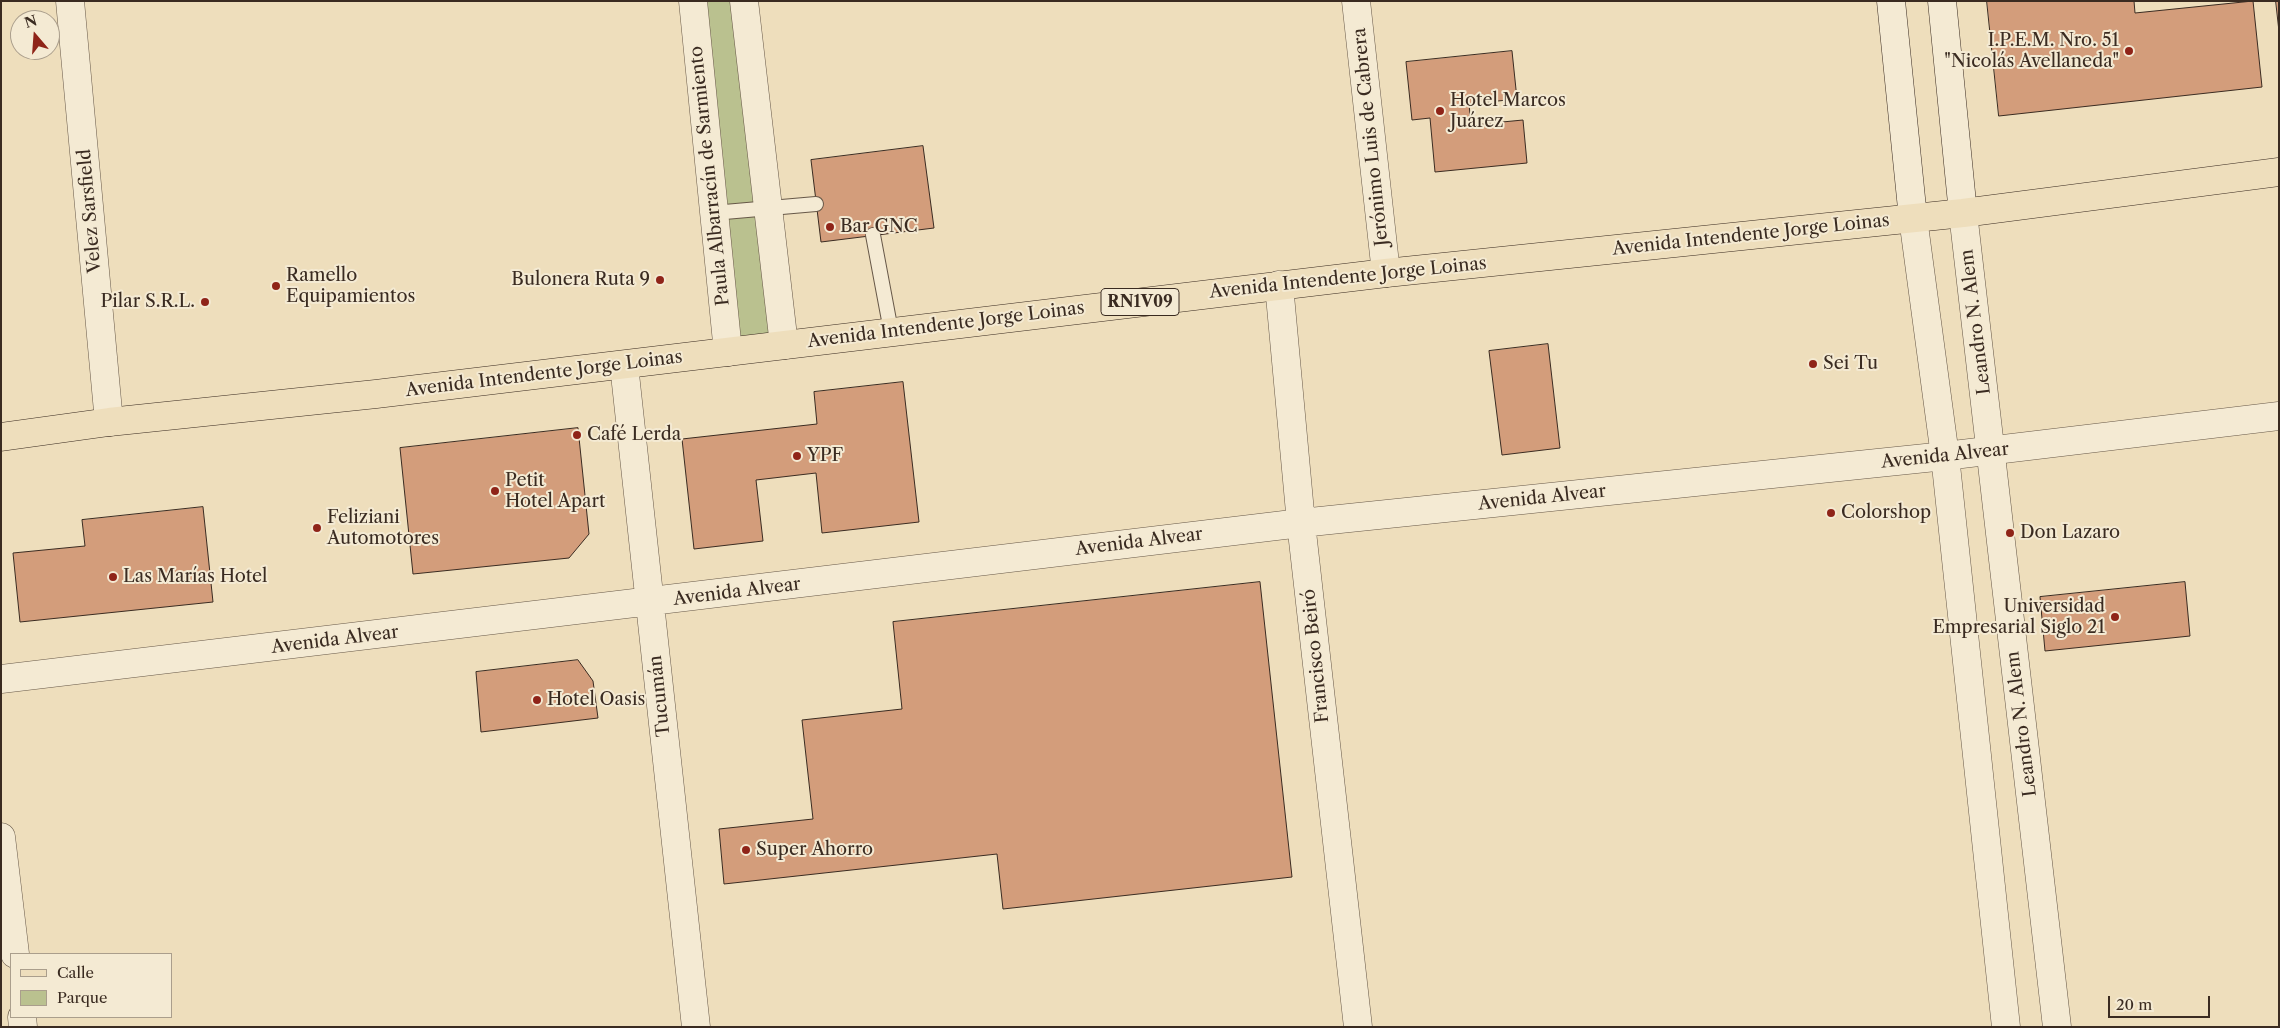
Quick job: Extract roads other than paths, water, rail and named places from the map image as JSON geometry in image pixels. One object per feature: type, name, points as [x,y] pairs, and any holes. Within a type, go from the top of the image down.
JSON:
[{"type":"main road","name":"Avenida Intendente Jorge Loinas","points":[[1,437],[109,422],[376,394],[624,365],[1280,285],[1962,213],[2279,172]]},
{"type":"street","name":"Velez Sarsfield","points":[[70,1],[109,422]]},
{"type":"street","name":"Paula Albarracín de Sarmiento","points":[[693,1],[728,352]]},
{"type":"street","points":[[744,1],[784,345]]},
{"type":"street","name":"Jerónimo Luis de Cabrera","points":[[1356,1],[1386,273]]},
{"type":"street","points":[[1891,1],[1913,218],[1945,456],[2006,1027]]},
{"type":"street","name":"Leandro N. Alem","points":[[1942,1],[1962,213],[2057,1027]]},
{"type":"street","name":"Francisco Beiró","points":[[1280,285],[1301,523],[1358,1027]]},
{"type":"street","name":"Tucumán","points":[[624,365],[696,1027]]},
{"type":"street","name":"Avenida Alvear","points":[[1,680],[1301,523],[1991,451],[2279,416]]},
{"type":"street","points":[[1,837],[15,953]]},
{"type":"lane","points":[[713,213],[816,204]]},
{"type":"lane","points":[[872,235],[891,331]]},
{"type":"place","name":"I.P.E.M. Nro. 51 \"Nicolás Avellaneda\"","points":[[2129,51]]},
{"type":"place","name":"Hotel Marcos Juárez","points":[[1440,111]]},
{"type":"place","name":"Bar GNC","points":[[830,227]]},
{"type":"place","name":"Bulonera Ruta 9","points":[[660,280]]},
{"type":"place","name":"Ramello Equipamientos","points":[[276,286]]},
{"type":"place","name":"Pilar S.R.L.","points":[[205,302]]},
{"type":"place","name":"Sei Tu","points":[[1813,364]]},
{"type":"place","name":"Café Lerda","points":[[577,435]]},
{"type":"place","name":"YPF","points":[[797,456]]},
{"type":"place","name":"Petit Hotel Apart","points":[[495,491]]},
{"type":"place","name":"Colorshop","points":[[1831,513]]},
{"type":"place","name":"Feliziani Automotores","points":[[317,528]]},
{"type":"place","name":"Don Lazaro","points":[[2010,533]]},
{"type":"place","name":"Las Marías Hotel","points":[[113,577]]},
{"type":"place","name":"Universidad Empresarial Siglo 21","points":[[2115,617]]},
{"type":"place","name":"Hotel Oasis","points":[[537,700]]},
{"type":"place","name":"Super Ahorro","points":[[746,850]]}]
